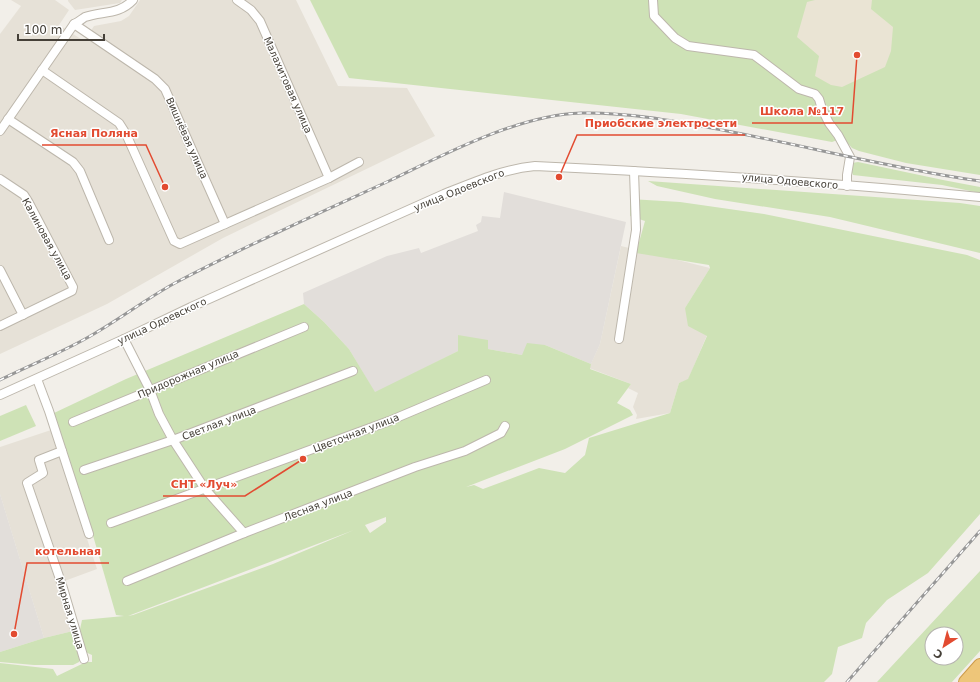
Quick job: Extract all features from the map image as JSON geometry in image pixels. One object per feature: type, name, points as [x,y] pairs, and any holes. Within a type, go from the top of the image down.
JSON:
[{"type":"highway","points":[[965,682],[980,665]]},
{"type":"highway","points":[[977,682],[980,678]]},
{"type":"street","points":[[0,131],[74,24],[86,17],[113,12],[133,0]]},
{"type":"street","name":"Малахитовая улица","points":[[237,0],[251,10],[260,21],[329,178]]},
{"type":"street","points":[[652,0],[654,16],[675,38],[688,46],[754,55],[799,89],[815,94],[819,99],[829,123],[838,135],[850,157],[847,186]]},
{"type":"street","name":"Вишнёвая улица","points":[[74,24],[155,79],[164,88],[225,224]]},
{"type":"street","points":[[42,70],[119,123],[126,134],[174,241],[180,244],[329,178],[359,162]]},
{"type":"street","points":[[8,119],[73,162],[80,171],[109,240]]},
{"type":"street","name":"улица Одоевского","points":[[0,395],[191,307],[444,194],[505,171],[521,167],[535,166],[720,176],[980,197]]},
{"type":"street","points":[[619,339],[636,230],[634,171]]},
{"type":"street","name":"Калиновая улица","points":[[0,179],[24,196],[30,203],[73,287],[72,291],[22,315]]},
{"type":"street","points":[[0,270],[22,315],[0,326]]},
{"type":"street","name":"Придорожная улица","points":[[73,422],[304,327]]},
{"type":"street","points":[[124,339],[150,390],[159,414],[174,440],[205,489],[244,533]]},
{"type":"street","name":"Светлая улица","points":[[84,470],[174,440],[353,371]]},
{"type":"street","points":[[37,379],[89,534]]},
{"type":"street","name":"Цветочная улица","points":[[111,523],[389,421],[486,380]]},
{"type":"street","name":"Лесная улица","points":[[127,581],[244,533],[408,470],[465,451],[501,433],[505,426]]},
{"type":"street","name":"Мирная улица","points":[[62,451],[39,460],[43,473],[27,484],[62,585],[84,658]]},
{"type":"shaded area","points":[[11,0],[55,0],[69,10],[59,25],[84,41],[94,26],[121,21],[129,16],[140,0],[296,0],[338,86],[407,88],[435,136],[223,238],[107,304],[0,354],[0,34],[21,6]]},
{"type":"shaded area","points":[[68,0],[122,0],[120,3],[75,10]]},
{"type":"shaded area","points":[[803,0],[923,0],[929,62],[824,96],[780,42]]},
{"type":"shaded area","points":[[504,192],[626,222],[600,344],[591,364],[545,345],[522,355],[488,349],[458,335],[458,351],[375,393],[349,349],[324,322],[304,304],[303,293],[387,256],[419,248],[421,253],[478,231],[476,225],[481,222],[482,216],[500,218]]},
{"type":"shaded area","points":[[621,246],[710,268],[685,308],[707,335],[688,380],[679,383],[670,413],[636,419],[637,415],[633,407],[638,393],[628,388],[631,384],[589,368],[600,344]]},
{"type":"shaded area","points":[[51,430],[97,569],[59,583],[73,631],[44,638],[0,494],[0,447]]},
{"type":"shaded area","points":[[0,494],[44,638],[0,652]]},
{"type":"green space","points":[[310,0],[815,0],[807,2],[797,37],[819,56],[815,76],[831,85],[842,87],[885,67],[891,51],[893,27],[871,9],[872,0],[980,0],[980,175],[906,163],[859,151],[852,148],[843,138],[832,142],[681,114],[349,78]]},
{"type":"green space","points":[[858,162],[980,187],[980,193],[942,185],[853,175],[850,167],[852,163]]},
{"type":"green space","points":[[648,181],[960,203],[980,206],[980,253],[830,217],[715,199],[657,186]]},
{"type":"green space","points":[[630,199],[680,202],[764,214],[967,255],[980,260],[980,514],[928,573],[887,600],[866,623],[862,638],[838,647],[832,674],[824,682],[0,682],[0,663],[53,669],[57,676],[86,662],[92,662],[92,655],[83,651],[79,634],[82,620],[124,616],[116,615],[94,539],[54,413],[126,379],[304,304],[324,322],[349,349],[375,392],[458,351],[458,335],[488,340],[488,349],[522,355],[527,343],[545,345],[591,364],[590,369],[631,384],[617,403],[630,410],[633,415],[565,449],[466,487],[474,485],[483,489],[539,468],[565,473],[585,455],[589,438],[670,413],[679,383],[688,379],[707,336],[688,326],[685,308],[710,268],[709,265],[636,253],[645,221],[630,216]],"holes":[[[386,517],[386,522],[370,533],[365,525]],[[354,530],[273,564],[128,616]]]},
{"type":"green space","points":[[26,405],[36,426],[0,441],[0,416]]},
{"type":"green space","points":[[980,571],[980,651],[952,682],[877,682],[924,631],[924,666],[964,666],[964,626],[929,626]]},
{"type":"green space","points":[[73,631],[80,657],[79,662],[73,665],[34,665],[0,662],[0,652],[44,638]]},
{"type":"railway","points":[[0,380],[85,339],[175,283],[254,243],[458,148],[507,128],[557,115],[599,113],[654,118],[759,137],[853,158],[980,181]]},
{"type":"railway","points":[[847,682],[980,531]]},
{"type":"place","name":"Школа №117","points":[[857,55]]},
{"type":"place","name":"Приобские электросети","points":[[559,177]]},
{"type":"place","name":"Ясная Поляна","points":[[165,187]]},
{"type":"place","name":"СНТ «Луч»","points":[[303,459]]},
{"type":"place","name":"котельная","points":[[14,634]]}]
